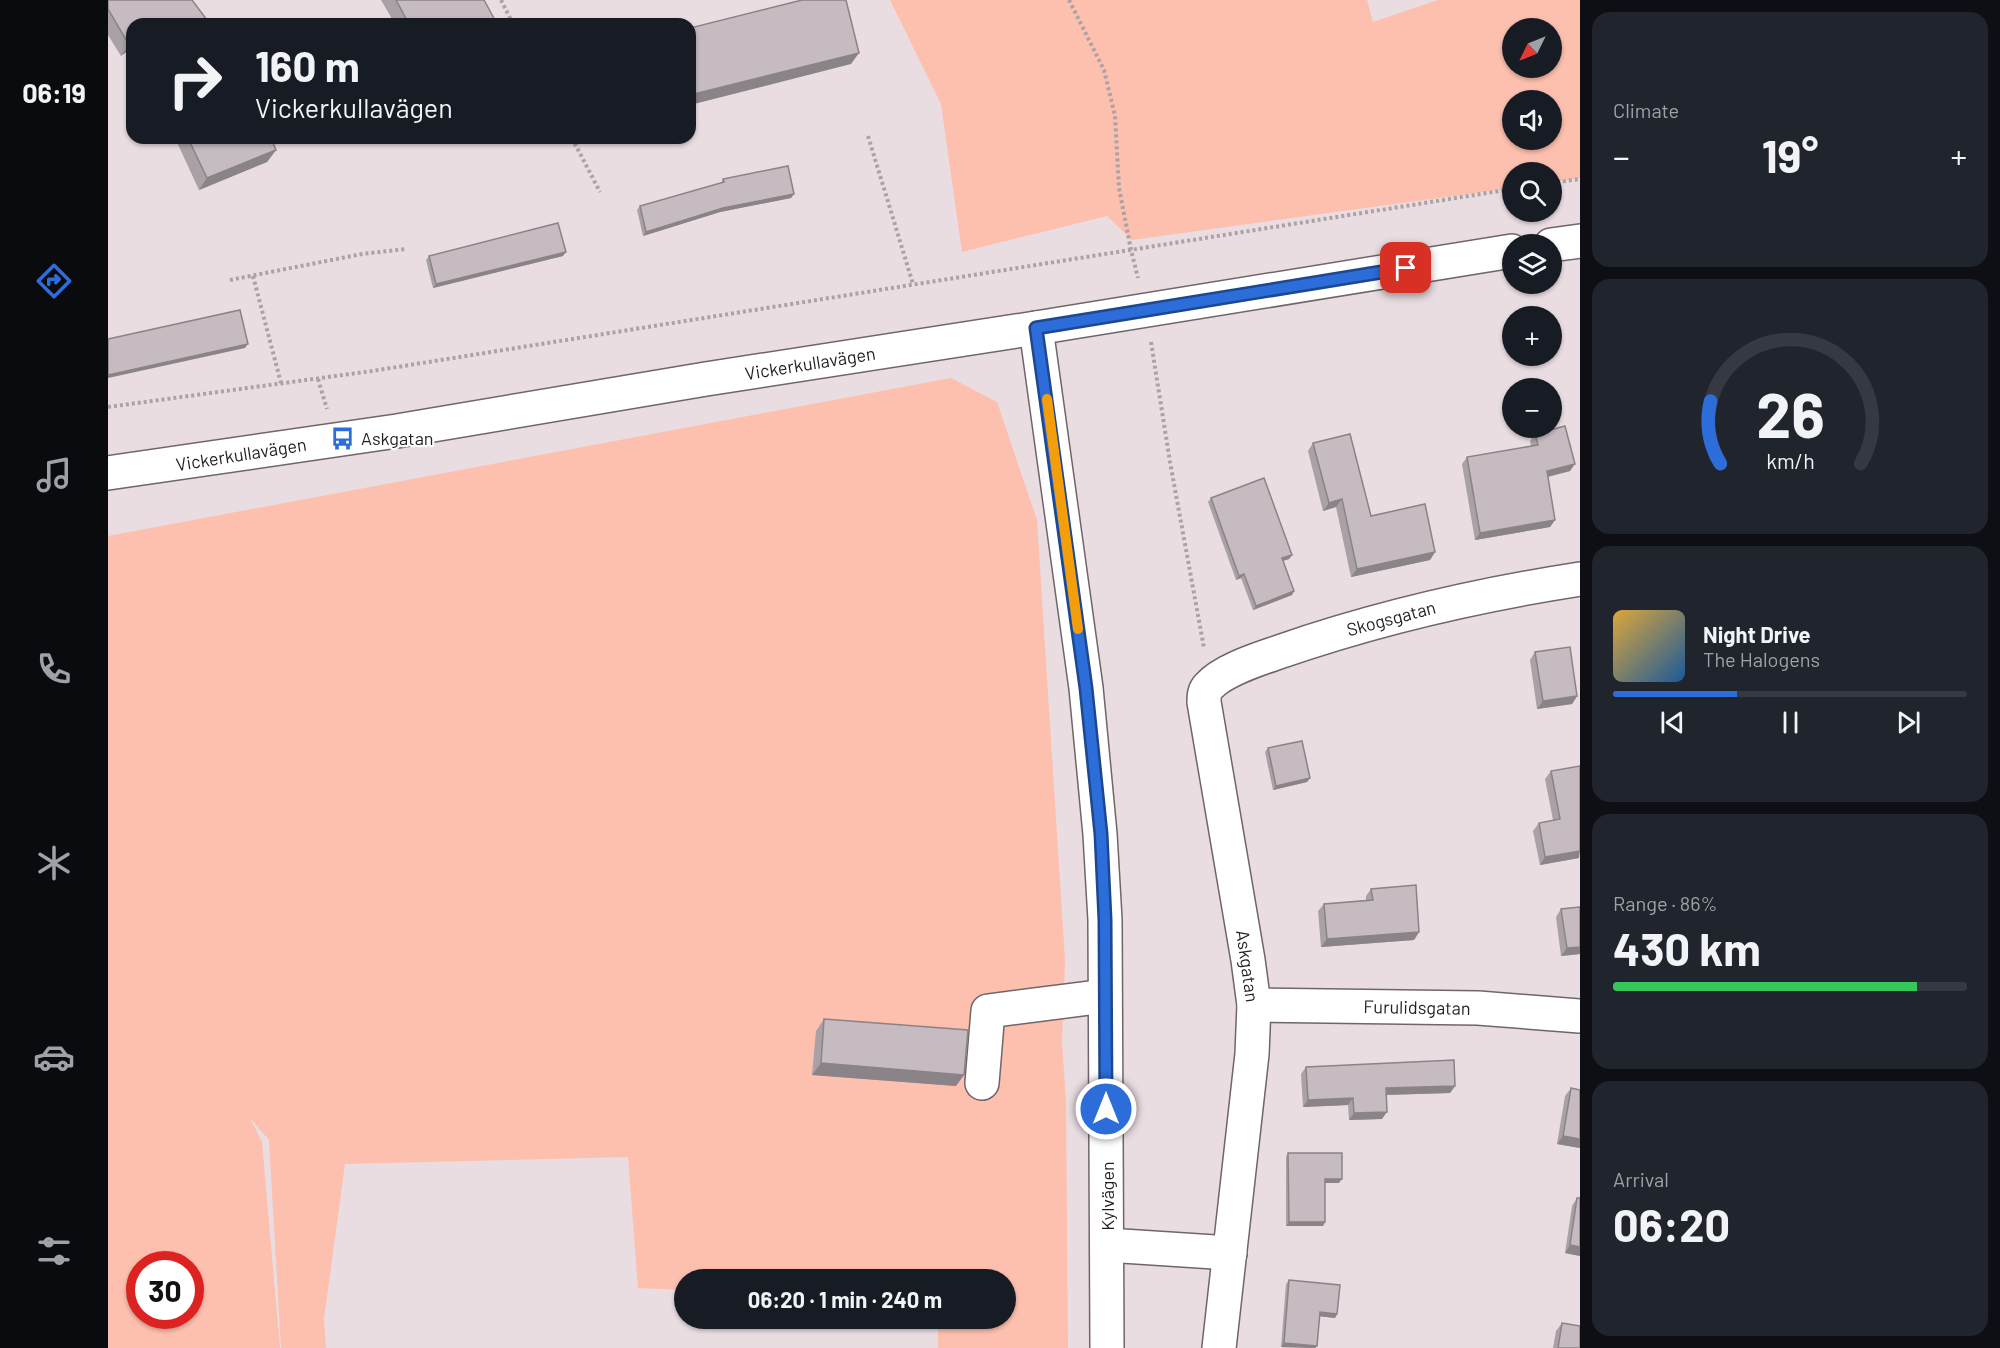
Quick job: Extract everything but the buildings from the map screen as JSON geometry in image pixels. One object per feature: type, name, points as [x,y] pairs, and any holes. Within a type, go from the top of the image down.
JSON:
[{"type":"street","points":[[1562,243],[1580,241]]},
{"type":"street","name":"Vickerkullavägen","points":[[108,474],[398,431],[706,379],[1502,253]]},
{"type":"street","name":"Kylvägen","points":[[1036,328],[1088,699],[1101,834],[1105,920],[1107,1348]]},
{"type":"street","name":"Skogsgatan","points":[[1210,684],[1264,657],[1336,632],[1418,610],[1509,590],[1580,579]]},
{"type":"street","name":"Askgatan","points":[[1210,684],[1205,691],[1204,702],[1254,1005],[1252,1054],[1219,1348]]},
{"type":"street","points":[[982,1083],[988,1011],[1105,996]]},
{"type":"street","name":"Furulidsgatan","points":[[1254,1005],[1478,1008],[1580,1016]]},
{"type":"street","points":[[1107,1245],[1230,1253]]},
{"type":"path","points":[[501,0],[510,18]]},
{"type":"path","points":[[1069,0],[1104,70],[1115,116],[1119,188],[1131,250],[1147,310],[1170,462],[1210,684]]},
{"type":"path","points":[[868,136],[913,284]]},
{"type":"path","points":[[575,144],[600,192]]},
{"type":"path","points":[[1562,181],[1580,179]]},
{"type":"path","points":[[108,407],[318,379],[1502,191]]},
{"type":"path","points":[[230,280],[406,249]]},
{"type":"path","points":[[253,276],[281,383]]},
{"type":"path","points":[[318,379],[327,410]]},
{"type":"shaded area","points":[[890,0],[1367,0],[1373,22],[1438,0],[1580,0],[1580,178],[1562,180],[1562,162],[1502,162],[1502,189],[1132,240],[1107,216],[962,252],[941,104]]},
{"type":"shaded area","points":[[951,378],[997,402],[1037,520],[1065,960],[1062,1042],[1066,1102],[1068,1348],[938,1348],[938,1329],[1016,1329],[1016,1269],[674,1269],[674,1290],[638,1288],[628,1157],[345,1164],[324,1319],[326,1348],[281,1348],[269,1140],[250,1118],[262,1142],[280,1348],[108,1348],[108,536]]},
{"type":"slow traffic","points":[[1047,399],[1078,629]]},
{"type":"place","name":"Askgatan","points":[[343,438]]},
{"type":"route","points":[[1106,1109],[1105,920],[1101,834],[1086,688],[1036,328],[1406,268]]}]
